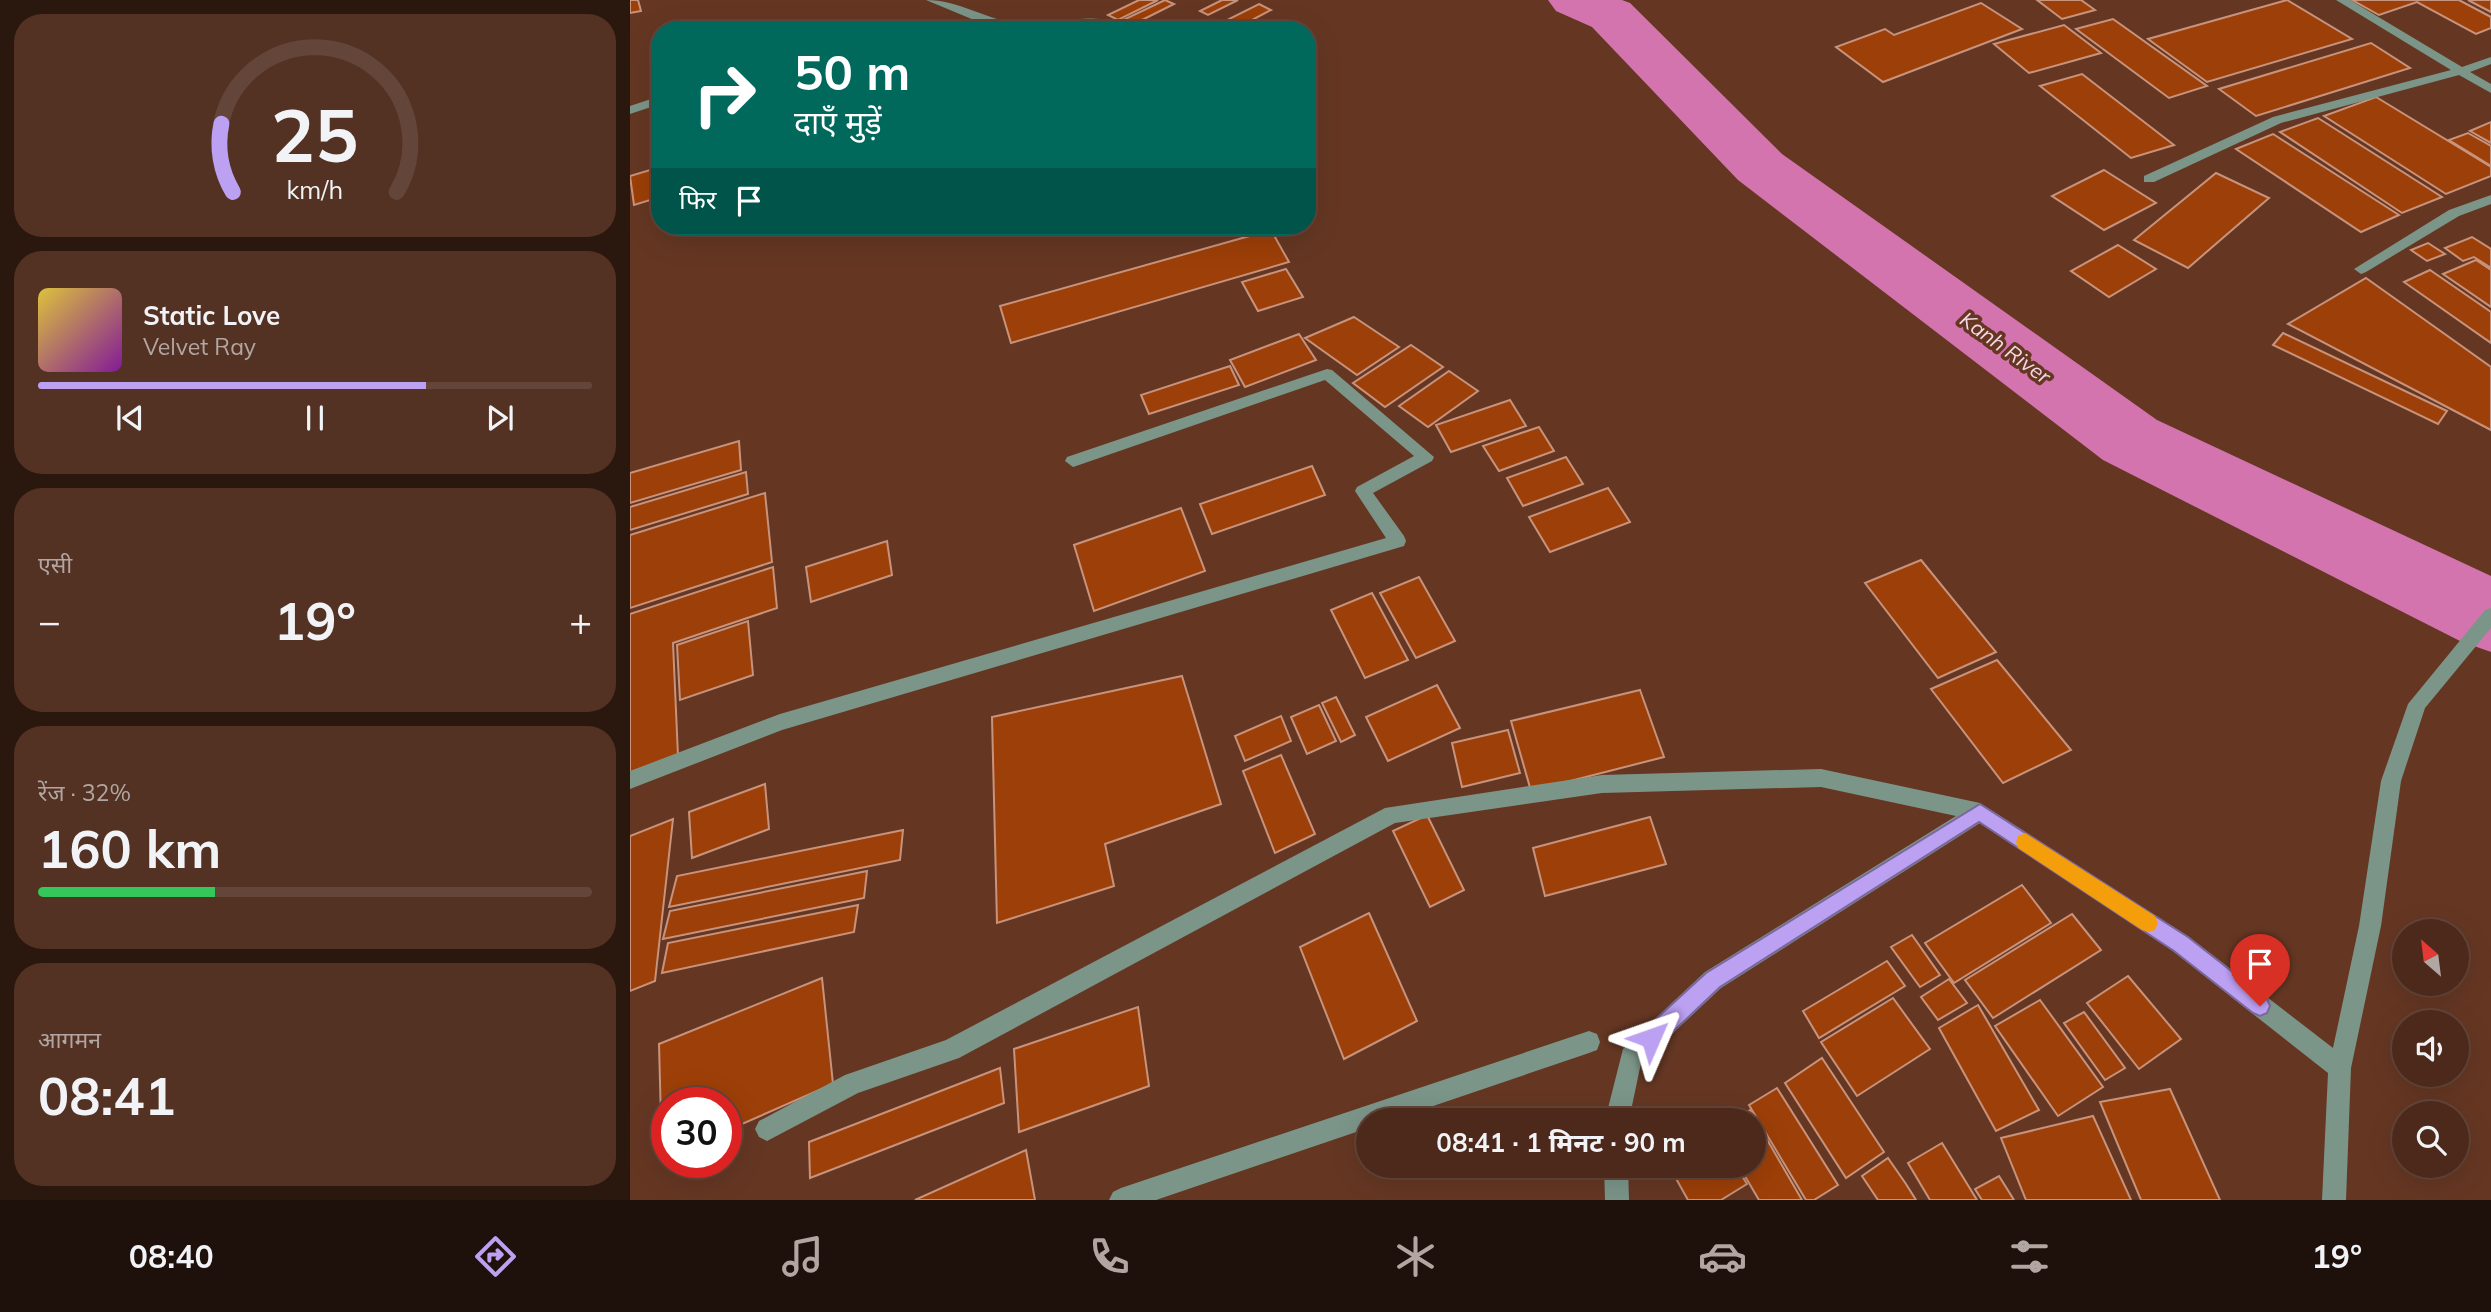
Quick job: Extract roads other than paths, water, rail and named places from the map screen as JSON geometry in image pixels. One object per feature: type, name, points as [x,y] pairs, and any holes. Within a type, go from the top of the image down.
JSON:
[{"type":"street","points":[[932,0],[996,21]]},
{"type":"street","points":[[2342,0],[2491,89]]},
{"type":"street","points":[[2149,179],[2277,120],[2461,71],[2491,60]]},
{"type":"street","points":[[630,110],[651,103]]},
{"type":"street","points":[[2361,269],[2454,213],[2491,199]]},
{"type":"street","points":[[630,780],[780,722],[1398,541],[1363,491],[1426,457],[1327,374],[1073,461]]},
{"type":"street","points":[[2334,1200],[2340,1068],[2370,926],[2391,780],[2417,704],[2491,615]]},
{"type":"street","points":[[766,1129],[853,1083],[951,1050],[1392,814],[1602,784],[1821,778],[1980,812],[2181,944],[2340,1068]]},
{"type":"street","points":[[1620,1108],[1631,1057],[1713,980],[1980,812]]},
{"type":"street","points":[[1121,1200],[1589,1042]]},
{"type":"street","points":[[1616,1178],[1617,1200]]},
{"type":"waterway","name":"Kanh River","points":[[1575,0],[1611,15],[1760,167],[2130,440],[2491,616]]}]
